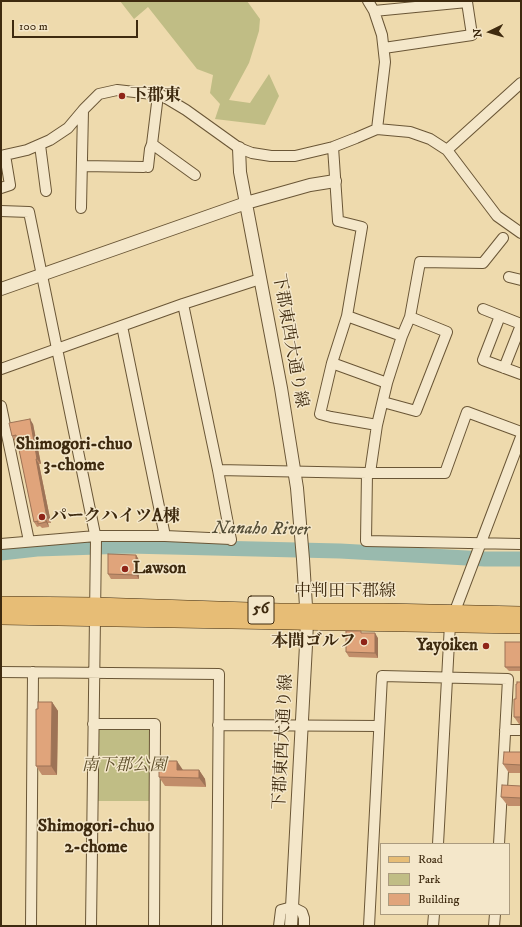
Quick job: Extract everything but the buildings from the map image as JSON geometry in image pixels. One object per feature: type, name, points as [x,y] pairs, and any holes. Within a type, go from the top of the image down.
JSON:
[{"type":"main road","name":"中判田下郡線","points":[[1,604],[95,612],[306,616],[384,611],[521,626]]},
{"type":"main road","name":"中判田下郡線","points":[[1,617],[95,612]]},
{"type":"main road","name":"中判田下郡線","points":[[452,619],[521,614]]},
{"type":"street","points":[[368,1],[374,11],[382,35],[385,62],[377,129]]},
{"type":"street","points":[[374,11],[467,2],[472,36],[384,48]]},
{"type":"street","points":[[447,150],[521,83]]},
{"type":"street","points":[[1,188],[10,184],[3,156],[27,150],[50,140],[68,128],[83,110],[100,94],[117,90],[161,95],[186,110],[239,148],[252,153],[272,156],[287,156],[309,153],[333,147],[377,129],[410,132],[430,139],[447,150],[497,216],[521,233]]},
{"type":"street","points":[[82,166],[146,167],[152,144],[158,95]]},
{"type":"street","points":[[81,208],[83,110]]},
{"type":"street","points":[[152,144],[195,175]]},
{"type":"street","points":[[40,145],[46,191]]},
{"type":"street","points":[[333,147],[338,222],[362,228],[347,316],[332,363],[320,414],[377,425]]},
{"type":"street","name":"下郡東西大通り線","points":[[239,148],[240,172],[281,388],[294,471],[302,541],[306,616],[303,726],[291,926]]},
{"type":"street","points":[[1,289],[246,203],[310,185],[336,181]]},
{"type":"street","points":[[1,211],[29,212],[96,538],[91,926]]},
{"type":"street","points":[[503,238],[483,263],[420,262],[410,317],[402,336],[387,383],[377,425],[368,473],[366,541],[480,546],[521,544]]},
{"type":"street","points":[[509,277],[521,280]]},
{"type":"street","points":[[1,369],[183,304],[260,279]]},
{"type":"street","points":[[1,544],[29,541],[165,536],[231,539],[183,304]]},
{"type":"street","points":[[483,309],[521,325],[504,368]]},
{"type":"street","points":[[347,316],[402,336]]},
{"type":"street","points":[[500,316],[483,360],[521,374]]},
{"type":"street","points":[[383,402],[416,411],[447,332],[410,317]]},
{"type":"street","points":[[122,326],[165,536]]},
{"type":"street","points":[[332,363],[387,383]]},
{"type":"street","points":[[1,406],[5,444],[29,541]]},
{"type":"street","points":[[218,470],[445,474],[468,412],[521,432]]},
{"type":"street","points":[[438,843],[447,678],[452,619],[521,437]]},
{"type":"street","points":[[1,672],[218,674],[217,926]]},
{"type":"street","points":[[31,926],[33,672]]},
{"type":"street","points":[[369,926],[382,676],[508,679],[499,843]]},
{"type":"street","points":[[93,724],[155,724],[154,926]]},
{"type":"street","points":[[218,725],[379,726]]},
{"type":"street","points":[[505,730],[521,730]]},
{"type":"street","points":[[279,926],[281,910],[292,907],[302,912],[304,926]]},
{"type":"street","points":[[433,926],[434,915]]},
{"type":"street","points":[[494,926],[495,915]]},
{"type":"green space","points":[[120,1],[247,1],[260,19],[259,31],[249,63],[229,100],[250,103],[269,74],[279,96],[265,125],[215,119],[220,104],[210,93],[213,75],[197,69],[148,7],[134,19]]},
{"type":"green space","name":"南下郡公園","points":[[101,727],[149,728],[151,731],[151,801],[97,801],[98,730]]},
{"type":"waterway","name":"Nanaho River","points":[[1,553],[37,549],[128,546],[340,551],[485,559],[521,559]]},
{"type":"place","name":"下郡東","points":[[122,96]]},
{"type":"place","name":"パークハイツA棟","points":[[42,517]]},
{"type":"place","name":"Lawson","points":[[125,569]]},
{"type":"place","name":"本間ゴルフ","points":[[364,642]]},
{"type":"place","name":"Yayoiken","points":[[486,646]]},
{"type":"district","name":"Shimogori-chuo 3-chome","points":[[74,455]]},
{"type":"district","name":"Shimogori-chuo 2-chome","points":[[96,837]]}]
